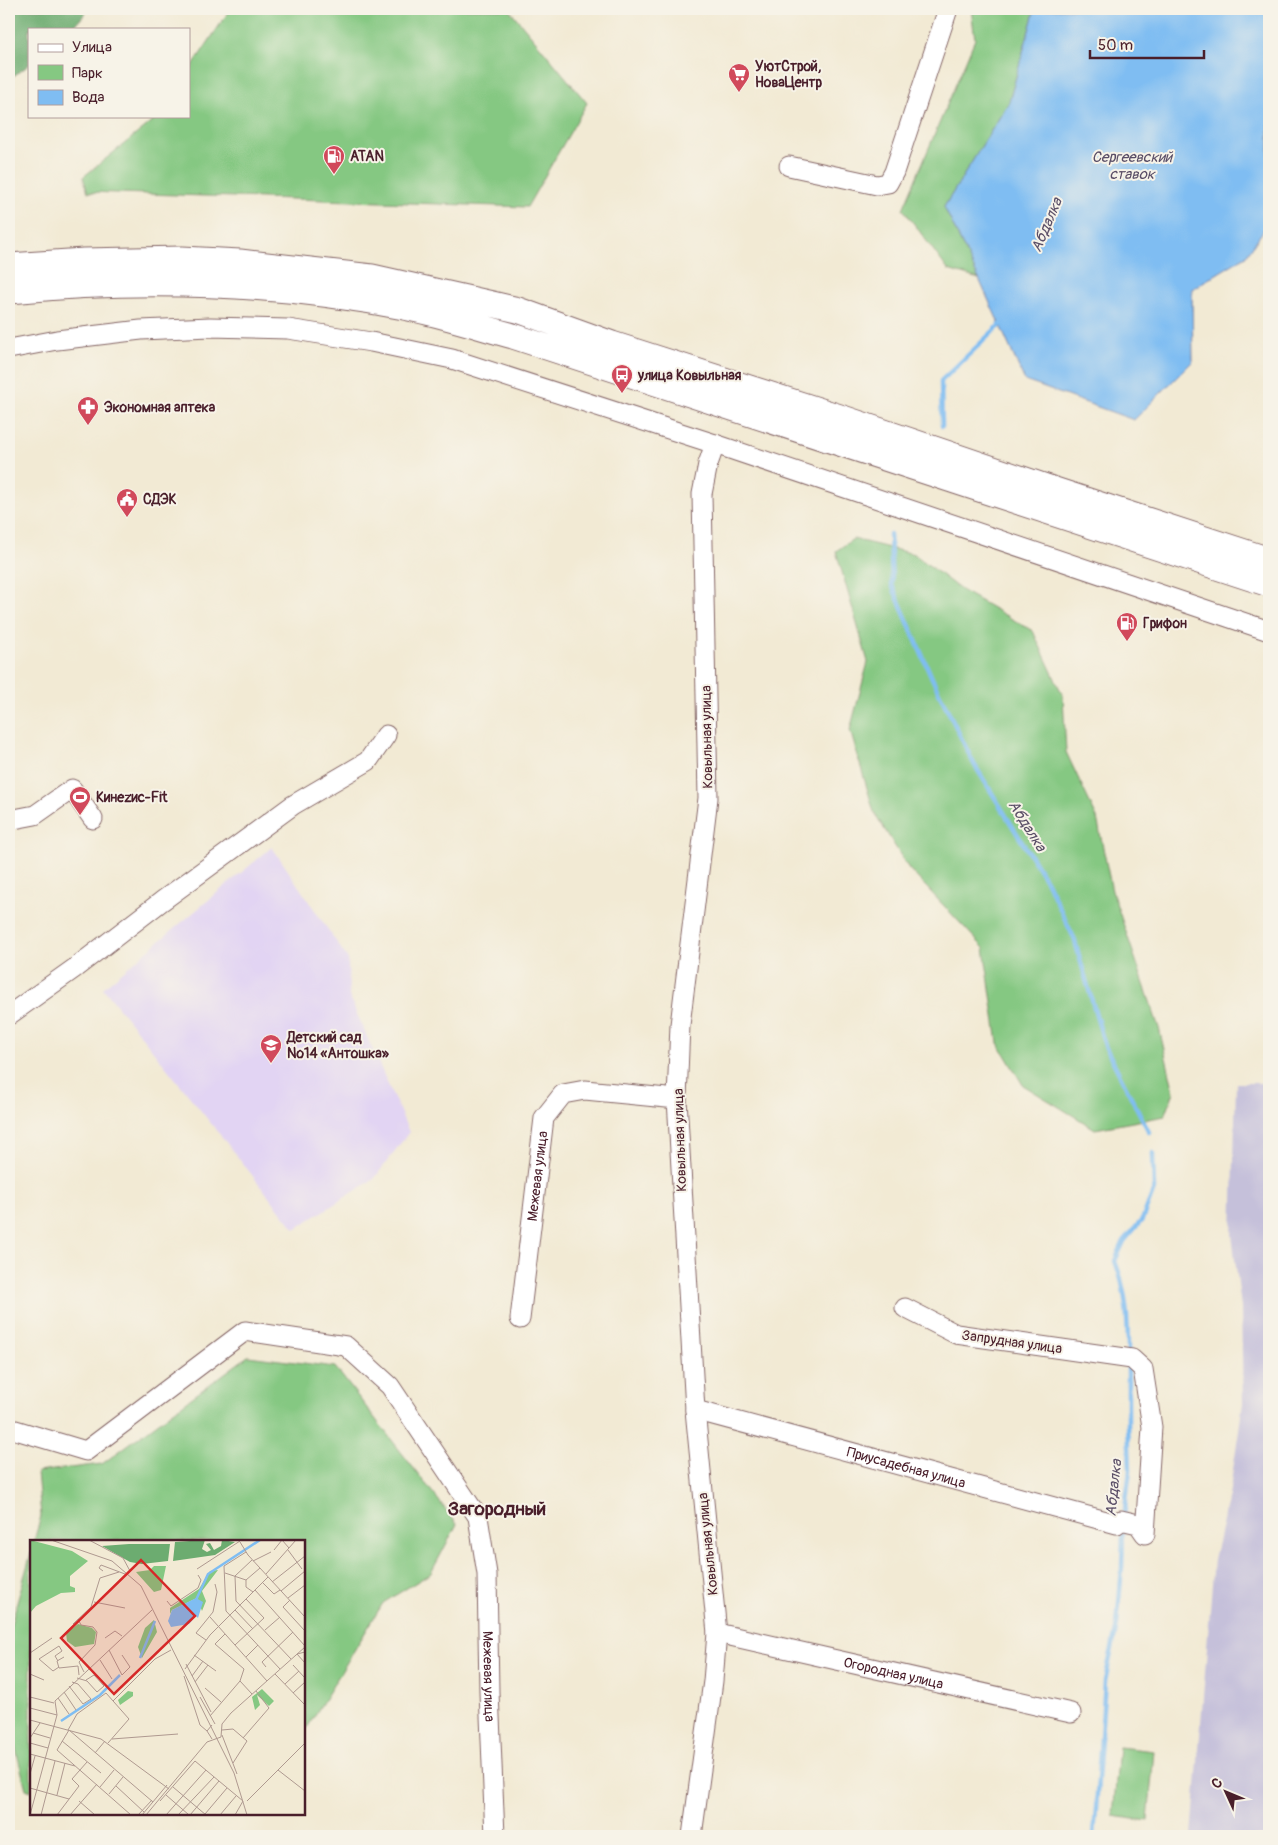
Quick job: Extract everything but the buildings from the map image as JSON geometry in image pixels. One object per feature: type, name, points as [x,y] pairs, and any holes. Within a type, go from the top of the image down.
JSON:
[{"type":"main road","points":[[9,254],[84,261]]},
{"type":"main road","points":[[9,266],[84,261],[182,259],[240,262],[372,277],[501,306],[1269,560]]},
{"type":"main road","points":[[9,291],[51,287],[186,284],[309,292],[405,307],[514,336],[1269,584]]},
{"type":"street","points":[[789,166],[877,185],[888,183],[894,172],[948,9]]},
{"type":"street","points":[[9,349],[57,340],[141,330],[210,327],[288,329],[371,342],[452,359],[715,444],[1269,631]]},
{"type":"street","name":"Ковыльная улица","points":[[692,1836],[713,1681],[717,1633],[695,1410],[677,1099],[680,1025],[708,798],[702,494],[708,464],[715,444]]},
{"type":"street","points":[[9,1014],[75,968],[292,805],[368,761],[386,735]]},
{"type":"street","points":[[9,820],[35,815],[72,789],[93,819]]},
{"type":"street","name":"Межевая улица","points":[[520,1319],[544,1118],[563,1094],[585,1090],[677,1099]]},
{"type":"street","name":"Запрудная улица","points":[[905,1308],[956,1334],[1128,1359],[1143,1369],[1152,1427],[1144,1534],[1125,1523]]},
{"type":"street","name":"Межевая улица","points":[[9,1428],[86,1451],[245,1331],[346,1346],[390,1386],[478,1517],[487,1574],[488,1692],[496,1836]]},
{"type":"street","name":"Приусадебная улица","points":[[695,1410],[1125,1523]]},
{"type":"street","name":"Огородная улица","points":[[717,1633],[1071,1713]]},
{"type":"shaded area","name":"Детский сад №14 «Антошка»","points":[[272,847],[348,959],[349,996],[409,1132],[374,1179],[295,1229],[103,988]]},
{"type":"shaded area","points":[[1236,1083],[1269,1083],[1269,1836],[1192,1836],[1214,1559],[1229,1496],[1243,1403],[1241,1307],[1232,1235]]},
{"type":"green space","points":[[9,9],[89,9],[73,28],[28,28],[28,66],[9,79]]},
{"type":"green space","points":[[227,9],[509,9],[587,103],[527,207],[88,192],[83,177],[157,118],[190,118],[190,70],[227,14]]},
{"type":"green space","points":[[971,9],[1035,9],[1009,102],[944,207],[979,279],[948,270],[903,209],[975,39]]},
{"type":"green space","points":[[853,539],[914,554],[961,590],[1033,631],[1063,696],[1066,752],[1097,818],[1112,891],[1159,1028],[1174,1092],[1165,1116],[1095,1129],[1023,1085],[998,1043],[984,948],[909,869],[874,812],[850,730],[868,662],[836,551]]},
{"type":"green space","points":[[248,1356],[335,1367],[457,1524],[431,1573],[383,1603],[305,1731],[305,1540],[34,1540],[41,1516],[37,1472],[102,1464]]},
{"type":"green space","points":[[30,1557],[30,1791],[26,1789],[10,1726],[9,1631]]},
{"type":"green space","points":[[1119,1747],[1154,1751],[1148,1821],[1113,1816]]},
{"type":"water","name":"Сергеевский ставок","points":[[1035,9],[1269,9],[1269,222],[1246,256],[1192,289],[1193,361],[1134,420],[1025,381],[944,207],[1009,102]]},
{"type":"waterway","name":"Абдалка","points":[[942,426],[941,381],[1003,322]]},
{"type":"waterway","name":"Абдалка","points":[[890,534],[892,585],[932,678],[974,764],[1047,882],[1074,938],[1105,1046],[1149,1132]]},
{"type":"waterway","name":"Абдалка","points":[[1128,1354],[1126,1306],[1115,1261],[1124,1241],[1142,1220],[1154,1189],[1153,1153]]},
{"type":"waterway","name":"Абдалка","points":[[1124,1516],[1130,1470],[1128,1364]]},
{"type":"waterway","name":"Абдалка","points":[[1094,1836],[1105,1681],[1117,1625],[1122,1568],[1123,1526]]},
{"type":"place","name":"УютСтрой, НоваЦентр","points":[[739,93]]},
{"type":"place","name":"ATAN","points":[[334,175]]},
{"type":"place","name":"улица Ковыльная","points":[[622,394]]},
{"type":"place","name":"Экономная аптека","points":[[88,426]]},
{"type":"place","name":"СДЭК","points":[[127,518]]},
{"type":"place","name":"Грифон","points":[[1127,642]]},
{"type":"place","name":"Кинеzис-Fit","points":[[80,816]]},
{"type":"place","name":"Детский сад №14 «Антошка»","points":[[271,1064]]},
{"type":"district","name":"Загородный","points":[[497,1509]]}]
